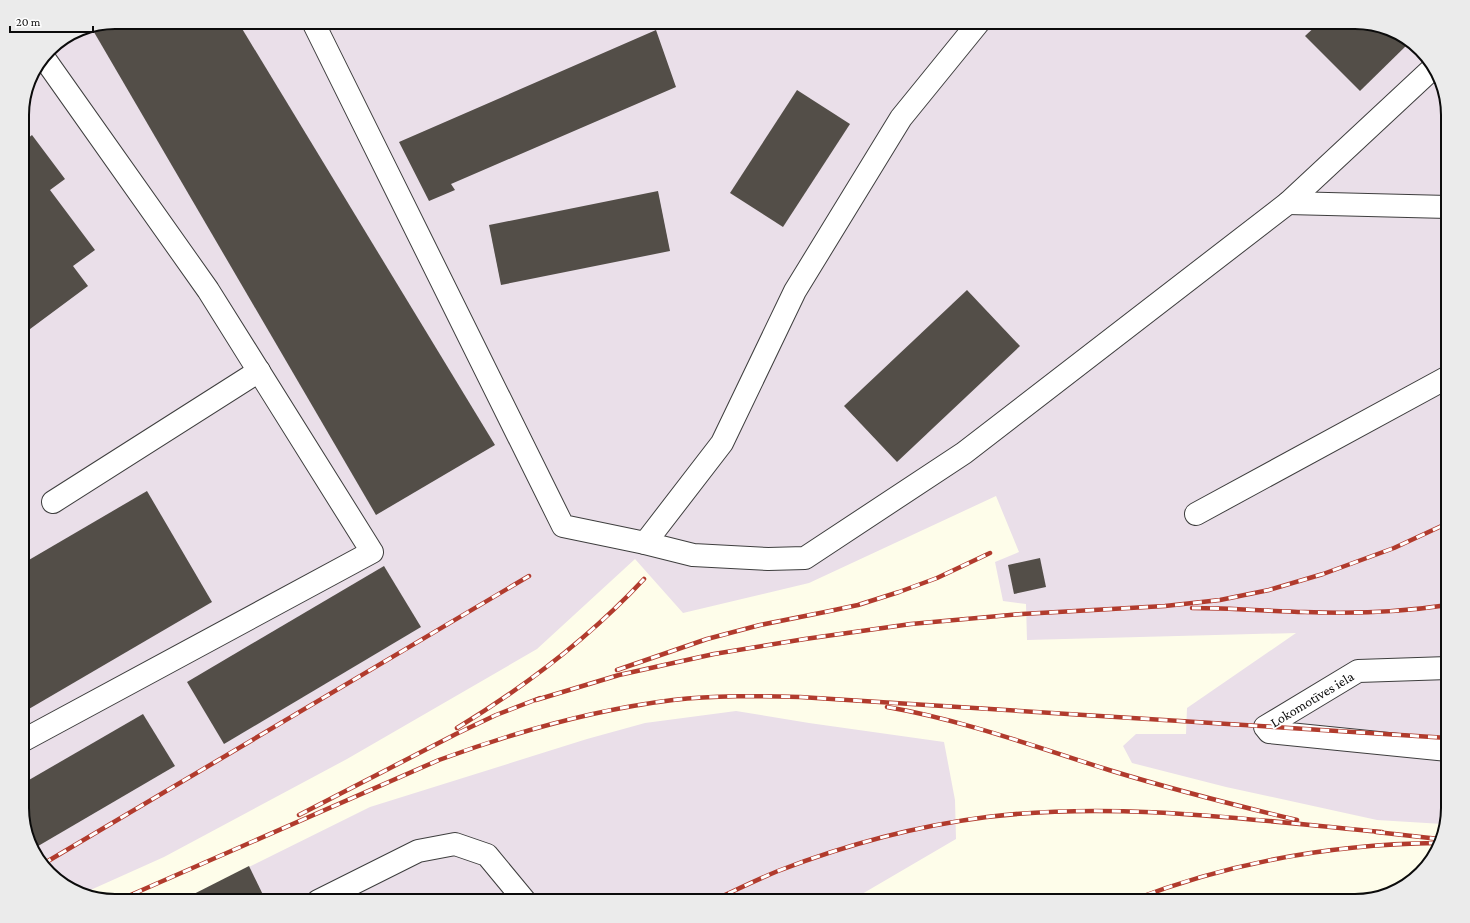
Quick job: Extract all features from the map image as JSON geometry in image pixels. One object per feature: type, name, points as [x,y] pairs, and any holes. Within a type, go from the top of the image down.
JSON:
[{"type":"lane","points":[[316,29],[563,526],[645,543],[693,555],[768,559],[805,558],[964,454],[1288,203],[1429,72]]},
{"type":"lane","points":[[645,543],[722,443],[795,291],[900,118],[973,29]]},
{"type":"lane","points":[[29,737],[372,552],[208,290],[47,62]]},
{"type":"lane","points":[[1288,203],[1441,207]]},
{"type":"lane","points":[[53,502],[259,371]]},
{"type":"lane","points":[[1196,514],[1441,381]]},
{"type":"lane","name":"Lokomotīves iela","points":[[1441,668],[1358,671],[1265,726],[1269,732],[1441,749]]},
{"type":"lane","points":[[332,894],[418,851],[455,844],[487,855],[518,894]]},
{"type":"shaded area","points":[[116,29],[1354,29],[1377,32],[1393,38],[1412,50],[1429,72],[1438,93],[1441,116],[1441,808],[1439,824],[1377,820],[1226,787],[1132,763],[1123,746],[1136,734],[1186,734],[1187,708],[1296,633],[1027,640],[1026,604],[1003,601],[995,562],[1019,552],[996,496],[809,583],[683,613],[635,559],[537,649],[347,759],[164,857],[90,890],[67,879],[50,865],[36,841],[32,830],[29,813],[29,110],[38,77],[50,58],[67,44],[88,34]]},
{"type":"shaded area","points":[[736,711],[944,742],[955,800],[956,839],[862,894],[194,894],[370,807],[587,739],[645,723]]},
{"type":"building","points":[[116,29],[242,29],[495,445],[376,515],[94,32]]},
{"type":"building","points":[[1312,29],[1366,30],[1377,32],[1393,38],[1406,46],[1360,91],[1305,36]]},
{"type":"building","points":[[656,30],[676,87],[451,184],[455,190],[429,201],[399,142]]},
{"type":"building","points":[[797,90],[850,124],[783,227],[730,193]]},
{"type":"building","points":[[32,135],[65,179],[50,190],[95,250],[73,266],[88,286],[29,330],[29,137]]},
{"type":"building","points":[[658,191],[670,251],[501,285],[489,225]]},
{"type":"building","points":[[967,290],[1020,346],[897,462],[844,406]]},
{"type":"building","points":[[147,491],[212,602],[29,709],[29,560]]},
{"type":"building","points":[[1040,558],[1046,587],[1014,594],[1008,565]]},
{"type":"building","points":[[384,566],[421,627],[224,744],[187,682]]},
{"type":"building","points":[[143,714],[175,766],[38,846],[32,830],[29,813],[29,780]]},
{"type":"building","points":[[249,866],[263,894],[194,894]]},
{"type":"railway","points":[[536,700],[619,675],[714,654],[805,639],[911,624],[1022,614],[1165,606],[1220,600],[1269,590],[1323,574],[1394,548],[1441,526]]},
{"type":"railway","points":[[617,670],[707,639],[760,625],[858,605],[937,578],[990,553]]},
{"type":"railway","points":[[48,861],[529,576]]},
{"type":"railway","points":[[457,728],[508,695],[556,660],[623,601],[644,579]]},
{"type":"railway","points":[[1192,608],[1341,613],[1395,611],[1441,606]]},
{"type":"railway","points":[[133,894],[439,760],[496,740],[554,723],[643,704],[689,698],[752,696],[800,697],[1441,738]]},
{"type":"railway","points":[[299,815],[456,734],[496,715],[540,698]]},
{"type":"railway","points":[[887,707],[943,719],[1027,743],[1156,784],[1297,820]]},
{"type":"railway","points":[[727,894],[778,871],[855,845],[907,831],[987,817],[1086,811],[1135,812],[1234,818],[1382,832]]},
{"type":"railway","points":[[1376,832],[1435,839]]},
{"type":"railway","points":[[1150,894],[1205,876],[1281,858],[1359,847],[1433,843]]}]
